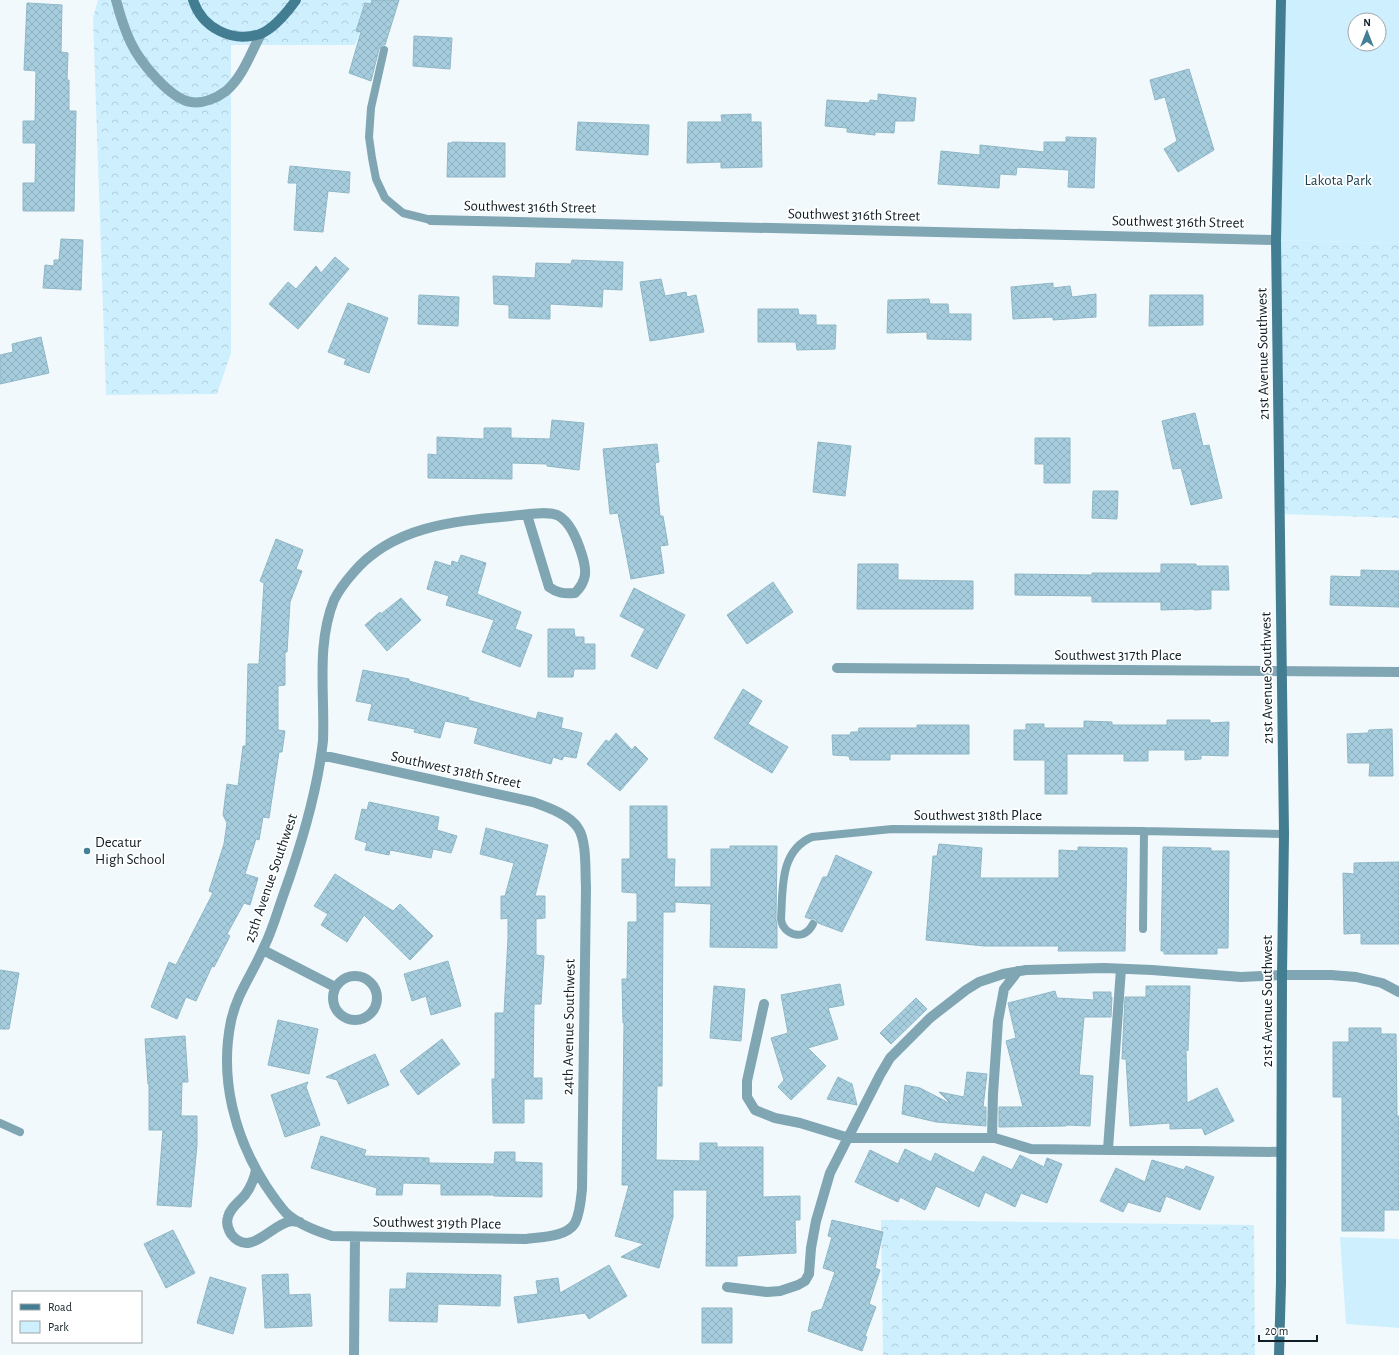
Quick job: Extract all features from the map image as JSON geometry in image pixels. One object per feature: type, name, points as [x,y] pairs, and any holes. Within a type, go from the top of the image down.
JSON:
[{"type":"main road","points":[[193,0],[198,11],[211,27],[227,35],[240,36],[261,34],[271,28],[296,0]]},
{"type":"main road","name":"21st Avenue Southwest","points":[[1279,1355],[1281,1283],[1284,834],[1276,240],[1281,0]]},
{"type":"street","points":[[116,0],[124,28],[140,59],[163,85],[178,96],[192,102],[207,100],[226,91],[238,77],[261,34]]},
{"type":"street","name":"Southwest 316th Street","points":[[431,220],[1276,240]]},
{"type":"street","name":"25th Avenue Southwest","points":[[272,1195],[256,1170],[239,1130],[233,1110],[227,1064],[229,1035],[234,1009],[240,992],[263,950],[298,853],[310,808],[322,755],[324,720],[322,669],[325,636],[335,599],[343,585],[359,566],[374,553],[392,541],[419,530],[445,524],[527,515],[548,514],[558,516],[567,524],[576,540],[582,556],[585,576],[584,583],[575,593],[556,593],[549,587],[527,515]]},
{"type":"street","name":"Southwest 317th Place","points":[[837,668],[1399,672]]},
{"type":"street","name":"Southwest 318th Street","points":[[322,755],[533,802],[555,811],[567,818],[578,828]]},
{"type":"street","name":"24th Avenue Southwest","points":[[573,1225],[579,1212],[581,1202],[583,1169],[586,886],[584,847],[578,828]]},
{"type":"street","points":[[263,950],[335,987]]},
{"type":"street","points":[[727,1287],[767,1292],[780,1292],[805,1281],[809,1274],[811,1248],[816,1221],[830,1173],[867,1099],[890,1058],[930,1018],[966,990],[979,982],[1018,971],[1056,968],[1121,969],[1178,971],[1241,977],[1331,975],[1356,977],[1382,983],[1399,992]]},
{"type":"street","points":[[1108,1149],[1121,969]]},
{"type":"street","points":[[992,1138],[993,1094],[998,1020],[1004,989],[1018,971]]},
{"type":"street","points":[[354,976],[368,980],[376,993],[377,1000],[375,1008],[365,1018],[359,1020],[344,1018],[338,1014],[334,1008],[332,994],[335,987],[346,977],[354,976]]},
{"type":"street","points":[[764,1004],[747,1081],[747,1097],[755,1110],[775,1118],[800,1123],[848,1138],[992,1138],[1031,1149],[1281,1152]]},
{"type":"street","points":[[256,1170],[252,1184],[228,1215],[228,1230],[233,1236],[241,1242],[249,1243],[258,1240],[285,1223],[291,1221],[300,1222]]},
{"type":"street","name":"Southwest 319th Place","points":[[272,1195],[287,1213],[300,1222],[317,1231],[332,1236],[526,1238],[555,1235],[573,1225]]},
{"type":"street","points":[[354,1355],[355,1237]]},
{"type":"lane","points":[[384,50],[371,108],[369,137],[376,179],[385,198],[403,213],[431,220]]},
{"type":"lane","name":"Southwest 318th Place","points":[[813,924],[809,930],[803,934],[794,934],[782,926],[781,920],[786,865],[797,846],[812,837],[892,829],[1144,831],[1284,834]]},
{"type":"lane","points":[[1144,831],[1144,930]]},
{"type":"lane","points":[[0,1123],[20,1132]]},
{"type":"green space","points":[[98,0],[373,0],[355,45],[231,45],[231,353],[217,394],[106,395],[93,18]]},
{"type":"green space","name":"Lakota Park","points":[[1281,0],[1399,0],[1399,243],[1276,240]]},
{"type":"green space","points":[[1276,240],[1399,243],[1399,518],[1280,514]]},
{"type":"green space","points":[[881,1220],[1254,1225],[1255,1355],[883,1355]]},
{"type":"green space","points":[[1340,1237],[1399,1239],[1399,1328],[1346,1324]]},
{"type":"building","points":[[372,0],[399,0],[385,45],[382,45],[379,49],[371,81],[349,73],[361,32],[356,31],[365,3],[371,4]]},
{"type":"building","points":[[27,3],[62,5],[61,52],[68,53],[67,80],[69,80],[69,111],[76,111],[74,211],[23,211],[23,183],[35,183],[36,143],[23,143],[23,121],[35,121],[36,71],[24,70]]},
{"type":"building","points":[[414,36],[452,38],[450,69],[413,66]]},
{"type":"building","points":[[1189,69],[1214,150],[1178,172],[1164,149],[1177,141],[1165,97],[1155,100],[1150,80]]},
{"type":"building","points":[[878,94],[916,98],[914,121],[895,121],[894,133],[875,132],[875,135],[847,132],[847,128],[825,126],[827,100],[869,103],[870,100],[878,101]]},
{"type":"building","points":[[751,114],[751,122],[761,122],[762,167],[721,168],[721,162],[687,163],[688,122],[722,122],[721,115]]},
{"type":"building","points":[[578,122],[649,125],[648,155],[576,150]]},
{"type":"building","points":[[1066,137],[1096,138],[1094,188],[1068,187],[1069,170],[1017,167],[1016,175],[1000,174],[999,188],[938,184],[941,151],[980,155],[980,145],[1044,152],[1044,142],[1066,142]]},
{"type":"building","points":[[448,143],[505,143],[505,177],[447,177]]},
{"type":"building","points":[[290,166],[350,172],[349,193],[328,191],[323,232],[294,230],[297,183],[288,183]]},
{"type":"building","points":[[61,239],[83,240],[81,290],[43,288],[45,265],[54,266],[54,260],[59,260]]},
{"type":"building","points":[[335,257],[349,269],[298,329],[269,304],[288,282],[296,289],[316,266],[321,273]]},
{"type":"building","points":[[572,260],[623,262],[622,290],[603,289],[602,307],[550,304],[550,319],[509,318],[509,305],[494,304],[493,276],[535,278],[536,263],[571,264]]},
{"type":"building","points":[[661,279],[665,296],[686,292],[687,297],[696,295],[704,332],[650,341],[640,282]]},
{"type":"building","points":[[1053,283],[1053,288],[1070,286],[1072,297],[1096,294],[1096,317],[1053,320],[1053,317],[1013,319],[1011,287]]},
{"type":"building","points":[[419,295],[459,297],[458,326],[418,324]]},
{"type":"building","points":[[1150,295],[1203,295],[1203,325],[1149,326]]},
{"type":"building","points":[[929,299],[930,304],[948,304],[949,314],[971,314],[971,340],[927,339],[927,332],[887,333],[888,300]]},
{"type":"building","points":[[348,303],[388,318],[369,373],[344,364],[346,359],[328,352]]},
{"type":"building","points":[[758,309],[798,309],[799,315],[816,315],[816,325],[836,325],[835,349],[797,350],[796,342],[758,342]]},
{"type":"building","points":[[41,337],[49,373],[0,384],[0,355],[13,352],[12,344]]},
{"type":"building","points":[[1195,413],[1203,446],[1209,445],[1222,498],[1191,505],[1181,468],[1173,469],[1162,421]]},
{"type":"building","points":[[552,420],[584,423],[579,470],[547,466],[547,464],[512,463],[512,479],[428,478],[428,454],[437,455],[437,437],[484,439],[484,428],[511,428],[511,438],[550,439]]},
{"type":"building","points":[[1035,438],[1070,438],[1070,483],[1044,483],[1044,464],[1035,464]]},
{"type":"building","points":[[818,442],[851,446],[845,496],[813,492]]},
{"type":"building","points":[[657,444],[659,462],[655,463],[660,516],[663,516],[668,545],[660,546],[664,573],[631,579],[618,513],[610,514],[603,449]]},
{"type":"building","points":[[1093,491],[1118,491],[1117,519],[1092,518]]},
{"type":"building","points":[[276,539],[303,550],[296,569],[302,571],[290,602],[287,652],[285,652],[285,685],[278,686],[278,730],[285,731],[282,752],[279,752],[269,818],[263,817],[259,840],[256,839],[245,874],[258,878],[250,905],[244,903],[227,934],[230,936],[214,967],[212,966],[196,1001],[186,997],[177,1019],[151,1007],[169,962],[176,965],[213,893],[209,891],[224,844],[227,823],[223,815],[227,784],[238,786],[243,746],[246,746],[248,664],[259,664],[264,583],[260,581]]},
{"type":"building","points":[[461,555],[486,563],[477,594],[521,612],[515,629],[532,635],[520,667],[482,652],[494,620],[446,605],[449,596],[427,589],[435,561],[451,566],[452,561],[458,563]]},
{"type":"building","points":[[858,564],[898,564],[898,580],[973,581],[973,609],[857,609]]},
{"type":"building","points":[[1161,564],[1228,566],[1229,590],[1211,590],[1211,609],[1194,610],[1161,610],[1161,602],[1092,602],[1092,596],[1015,595],[1015,574],[1092,575],[1092,573],[1161,573]]},
{"type":"building","points":[[1361,570],[1399,571],[1399,607],[1330,605],[1331,576],[1361,577]]},
{"type":"building","points":[[773,582],[793,612],[747,644],[727,615]]},
{"type":"building","points":[[634,588],[685,615],[657,669],[631,656],[645,629],[620,616]]},
{"type":"building","points":[[401,598],[421,620],[387,651],[365,625],[380,612],[381,614]]},
{"type":"building","points":[[548,629],[574,629],[575,637],[584,637],[584,644],[595,644],[595,669],[574,669],[573,677],[548,677]]},
{"type":"building","points":[[363,670],[409,679],[409,681],[469,698],[468,700],[536,719],[538,712],[563,718],[561,728],[582,733],[576,758],[564,756],[562,760],[553,757],[551,764],[474,743],[478,728],[445,721],[440,738],[414,732],[415,729],[368,720],[372,704],[356,701]]},
{"type":"building","points":[[743,689],[762,701],[748,724],[788,747],[772,773],[714,738]]},
{"type":"building","points":[[1167,720],[1210,720],[1210,723],[1229,722],[1228,756],[1201,755],[1201,759],[1185,760],[1185,750],[1148,750],[1148,761],[1124,761],[1124,754],[1067,754],[1067,794],[1045,794],[1045,760],[1014,760],[1014,730],[1026,730],[1026,724],[1044,724],[1044,728],[1084,728],[1084,721],[1112,722],[1112,725],[1167,725]]},
{"type":"building","points":[[917,725],[969,725],[969,754],[890,754],[890,760],[850,760],[849,756],[833,755],[832,735],[850,735],[851,732],[858,732],[859,728],[917,728]]},
{"type":"building","points":[[1392,729],[1393,776],[1369,776],[1370,763],[1348,763],[1347,734],[1368,733],[1369,730]]},
{"type":"building","points":[[616,733],[632,750],[635,746],[648,759],[620,791],[587,764],[606,740],[609,742]]},
{"type":"building","points":[[369,802],[439,817],[437,830],[457,836],[451,853],[433,849],[431,858],[390,850],[389,855],[365,850],[367,843],[355,839],[362,809],[367,810]]},
{"type":"building","points":[[630,806],[667,806],[667,859],[675,859],[674,887],[711,887],[711,849],[730,849],[730,846],[777,846],[777,948],[710,947],[711,904],[675,902],[675,912],[663,912],[662,1086],[657,1086],[656,1160],[700,1161],[700,1143],[717,1143],[717,1147],[763,1147],[763,1197],[800,1196],[800,1220],[795,1220],[796,1253],[737,1256],[737,1266],[706,1266],[707,1190],[673,1190],[673,1217],[659,1268],[621,1257],[644,1244],[615,1236],[629,1185],[622,1185],[624,1023],[622,979],[627,979],[628,922],[637,922],[637,893],[622,892],[622,859],[630,859]]},
{"type":"building","points":[[486,828],[548,845],[535,896],[545,896],[545,918],[536,919],[536,955],[544,956],[541,1004],[534,1004],[533,1078],[542,1078],[542,1099],[524,1099],[524,1123],[493,1123],[492,1079],[495,1079],[495,1013],[504,1013],[508,938],[508,918],[501,919],[501,896],[505,896],[514,863],[480,854]]},
{"type":"building","points":[[939,844],[982,848],[980,878],[1059,878],[1059,850],[1078,851],[1078,847],[1127,848],[1125,951],[1058,951],[1059,946],[984,946],[926,940],[933,856],[937,856]]},
{"type":"building","points":[[1163,847],[1211,848],[1211,851],[1229,851],[1228,948],[1217,948],[1217,954],[1164,954],[1164,951],[1161,951]]},
{"type":"building","points":[[836,855],[872,872],[842,932],[818,923],[815,919],[805,917],[823,877],[827,877]]},
{"type":"building","points":[[1399,862],[1399,944],[1361,944],[1361,933],[1344,934],[1343,873],[1354,874],[1354,863]]},
{"type":"building","points":[[335,874],[393,911],[400,904],[433,936],[410,960],[364,915],[347,942],[321,925],[328,914],[314,906]]},
{"type":"building","points":[[448,961],[461,1006],[431,1015],[426,996],[412,1001],[404,974]]},
{"type":"building","points":[[0,970],[19,973],[9,1029],[0,1029]]},
{"type":"building","points":[[840,984],[844,1005],[828,1008],[838,1039],[808,1048],[826,1066],[791,1100],[778,1087],[784,1080],[771,1038],[788,1033],[781,995]]},
{"type":"building","points":[[714,986],[745,989],[741,1041],[710,1038]]},
{"type":"building","points":[[1146,986],[1190,986],[1188,1051],[1186,1049],[1187,1103],[1217,1088],[1234,1121],[1205,1135],[1202,1128],[1170,1129],[1170,1123],[1130,1126],[1126,1059],[1122,1059],[1125,997],[1146,997]]},
{"type":"building","points":[[1055,991],[1057,998],[1094,1000],[1093,992],[1111,992],[1111,1017],[1084,1017],[1079,1075],[1093,1076],[1090,1126],[1066,1125],[999,1127],[999,1107],[1023,1107],[1006,1041],[1016,1038],[1008,1003]]},
{"type":"building","points":[[916,998],[927,1009],[891,1044],[880,1033]]},
{"type":"building","points":[[278,1020],[318,1029],[309,1074],[268,1065]]},
{"type":"building","points":[[1349,1028],[1381,1028],[1381,1034],[1396,1034],[1397,1116],[1399,1116],[1399,1210],[1384,1210],[1384,1231],[1342,1231],[1342,1097],[1333,1097],[1333,1042],[1349,1042]]},
{"type":"building","points":[[185,1036],[188,1082],[182,1082],[181,1116],[197,1116],[197,1145],[191,1207],[157,1205],[163,1130],[149,1130],[149,1084],[145,1039]]},
{"type":"building","points":[[442,1039],[460,1064],[418,1095],[400,1071]]},
{"type":"building","points":[[375,1054],[389,1085],[348,1104],[337,1080],[326,1077]]},
{"type":"building","points":[[967,1072],[987,1074],[983,1107],[986,1107],[986,1126],[936,1122],[902,1114],[905,1085],[920,1088],[951,1104],[939,1092],[964,1097]]},
{"type":"building","points":[[838,1077],[852,1084],[857,1105],[827,1099]]},
{"type":"building","points":[[308,1082],[306,1087],[320,1125],[285,1137],[271,1095]]},
{"type":"building","points":[[321,1136],[366,1150],[364,1156],[429,1158],[429,1163],[494,1164],[495,1152],[515,1152],[515,1162],[542,1163],[542,1197],[441,1195],[441,1184],[403,1183],[402,1195],[376,1195],[377,1188],[311,1168]]},
{"type":"building","points":[[905,1149],[931,1162],[935,1153],[974,1173],[983,1156],[1012,1170],[1020,1155],[1044,1167],[1047,1158],[1062,1164],[1047,1203],[1021,1193],[1015,1207],[985,1192],[979,1207],[936,1186],[925,1210],[900,1197],[898,1202],[855,1182],[870,1150],[898,1164]]},
{"type":"building","points":[[1152,1160],[1184,1170],[1186,1166],[1214,1177],[1200,1210],[1166,1196],[1160,1212],[1128,1202],[1123,1212],[1100,1201],[1116,1168],[1145,1182]]},
{"type":"building","points":[[832,1220],[883,1232],[875,1268],[880,1270],[869,1304],[876,1307],[865,1336],[867,1337],[862,1351],[808,1331],[812,1312],[822,1309],[835,1272],[823,1268],[832,1237],[828,1236]]},
{"type":"building","points":[[173,1230],[195,1273],[166,1288],[144,1244]]},
{"type":"building","points":[[609,1265],[627,1296],[589,1319],[585,1313],[518,1323],[514,1297],[538,1294],[536,1281],[558,1278],[560,1293]]},
{"type":"building","points":[[407,1273],[501,1275],[500,1306],[438,1304],[437,1322],[389,1321],[390,1289],[406,1289]]},
{"type":"building","points":[[288,1274],[289,1295],[310,1294],[312,1326],[265,1328],[262,1275]]},
{"type":"building","points":[[210,1277],[246,1288],[233,1334],[197,1323]]},
{"type":"building","points":[[702,1308],[732,1308],[732,1343],[702,1343]]},
{"type":"place","name":"Decatur High School","points":[[87,851]]}]
